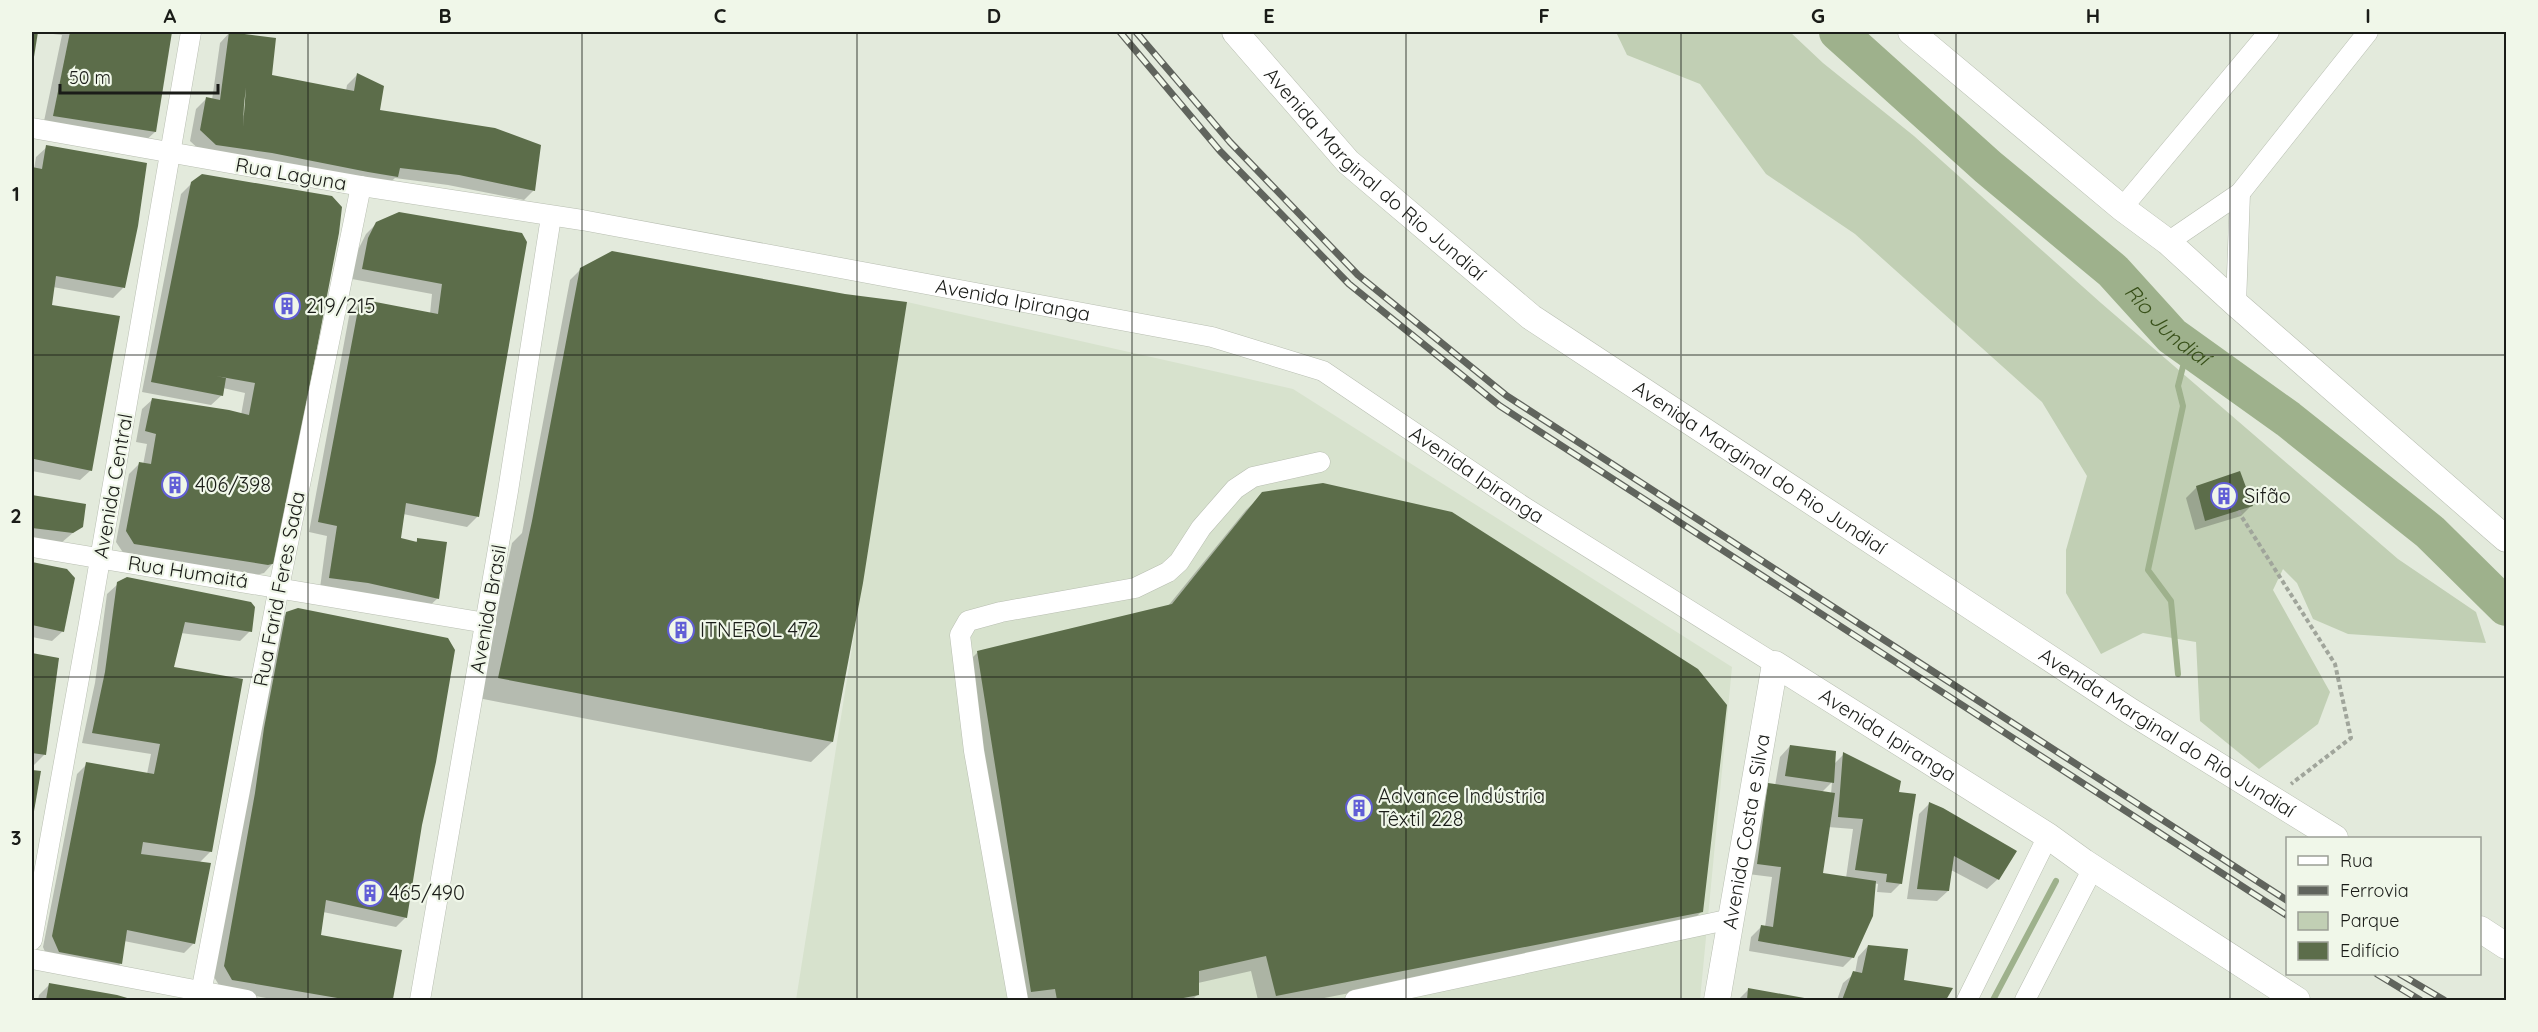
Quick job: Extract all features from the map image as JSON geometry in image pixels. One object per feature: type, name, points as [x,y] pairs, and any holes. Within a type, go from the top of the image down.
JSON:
[{"type":"main road","name":"Avenida Marginal do Rio Jundiaí","points":[[1235,32],[1348,162],[1531,317],[2130,711],[2333,837]]},
{"type":"main road","points":[[1911,32],[2122,208],[2168,242],[2506,539]]},
{"type":"main road","name":"Avenida Ipiranga","points":[[1775,664],[2052,838],[2089,865],[2297,1000]]},
{"type":"main road","name":"Avenida Costa e Silva","points":[[1717,1000],[1775,664]]},
{"type":"main road","points":[[2481,930],[2506,946]]},
{"type":"street","name":"Avenida Central","points":[[32,940],[191,32]]},
{"type":"street","points":[[2122,208],[2269,32]]},
{"type":"street","points":[[2168,242],[2240,193],[2368,32]]},
{"type":"street","name":"Rua Laguna","points":[[32,128],[551,217]]},
{"type":"street","name":"Rua Farid Feres Sada","points":[[201,993],[279,586],[361,186]]},
{"type":"street","points":[[2236,304],[2240,193]]},
{"type":"street","name":"Avenida Brasil","points":[[420,1000],[486,623],[551,217]]},
{"type":"street","name":"Avenida Ipiranga","points":[[551,217],[593,222],[1212,337],[1323,371],[1524,507],[1775,664]]},
{"type":"street","points":[[1018,1000],[974,751],[960,635],[968,621],[1001,612],[1135,588],[1168,572],[1179,562],[1201,528],[1235,489],[1253,477],[1320,462]]},
{"type":"street","name":"Rua Humaitá","points":[[32,547],[279,586],[486,623]]},
{"type":"street","points":[[1967,1000],[2052,838]]},
{"type":"street","points":[[2025,1000],[2089,865]]},
{"type":"street","points":[[1355,1000],[1731,919]]},
{"type":"street","points":[[32,959],[201,993],[248,1000]]},
{"type":"path","points":[[2238,511],[2335,664],[2351,738],[2271,799]]},
{"type":"shaded area","points":[[907,302],[1293,389],[1732,667],[1700,1000],[796,1000]]},
{"type":"green space","points":[[1616,32],[1790,32],[1823,63],[1914,136],[2101,303],[2398,559],[2476,612],[2486,643],[2348,634],[2313,619],[2297,583],[2283,569],[2273,590],[2330,692],[2318,724],[2259,769],[2200,721],[2196,642],[2143,633],[2101,654],[2066,593],[2066,550],[2087,476],[2042,402],[1855,234],[1766,174],[1700,84],[1627,55]]},
{"type":"building","points":[[32,32],[38,32],[33,63],[32,63]]},
{"type":"building","points":[[70,32],[172,32],[156,132],[53,116]]},
{"type":"building","points":[[229,32],[276,38],[272,75],[354,91],[357,73],[384,86],[380,110],[495,128],[541,145],[535,191],[459,175],[400,168],[398,177],[272,153],[216,145],[200,130],[206,97],[220,100]]},
{"type":"building","points":[[46,145],[147,163],[138,226],[125,288],[56,276],[52,305],[120,316],[92,471],[34,459],[32,467],[32,167],[42,169]]},
{"type":"building","points":[[202,174],[332,196],[342,207],[276,563],[268,565],[134,544],[126,531],[139,462],[151,464],[156,434],[145,431],[152,398],[249,415],[255,383],[216,376],[226,378],[223,396],[151,382],[191,182]]},
{"type":"building","points":[[399,212],[522,233],[527,242],[479,517],[406,503],[401,538],[417,542],[417,538],[447,542],[439,599],[368,583],[329,578],[337,526],[318,522],[360,299],[438,314],[442,284],[362,269],[368,238],[376,222]]},
{"type":"building","points":[[612,251],[845,294],[907,302],[863,583],[833,742],[498,678],[532,521],[580,268]]},
{"type":"building","name":"Sifão","points":[[2240,471],[2253,506],[2205,521],[2196,486]]},
{"type":"building","name":"Advance Indústria Têxtil 228","points":[[1323,483],[1452,512],[1698,669],[1727,705],[1703,912],[1276,996],[1266,956],[1199,971],[1199,995],[1173,1000],[1057,1000],[1055,989],[1031,992],[977,651],[1172,604],[1262,492]]},
{"type":"building","points":[[32,495],[86,504],[83,527],[73,533],[32,528]]},
{"type":"building","points":[[32,562],[67,569],[75,578],[64,632],[32,625]]},
{"type":"building","points":[[127,577],[251,602],[255,607],[252,632],[185,622],[174,667],[243,679],[212,852],[143,842],[141,854],[211,863],[195,944],[127,930],[122,964],[59,952],[52,936],[86,762],[154,774],[160,744],[92,733],[105,672],[117,582]]},
{"type":"building","points":[[298,608],[448,638],[455,650],[407,918],[326,900],[321,935],[402,950],[393,999],[349,1000],[232,980],[224,966],[286,612]]},
{"type":"building","points":[[32,653],[59,658],[46,755],[32,753]]},
{"type":"building","points":[[1790,745],[1836,751],[1834,783],[1785,776]]},
{"type":"building","points":[[1843,752],[1901,781],[1899,792],[1916,794],[1902,884],[1886,882],[1887,874],[1855,870],[1863,819],[1838,817]]},
{"type":"building","points":[[32,770],[41,771],[33,817],[32,816]]},
{"type":"building","points":[[1768,783],[1835,793],[1823,873],[1876,881],[1873,916],[1854,958],[1758,941],[1761,925],[1773,927],[1781,867],[1757,864]]},
{"type":"building","points":[[1929,802],[2017,851],[1999,880],[1954,856],[1949,891],[1917,889]]},
{"type":"building","points":[[1868,945],[1908,949],[1904,980],[1953,988],[1946,1000],[1842,1000],[1853,971],[1862,973]]},
{"type":"building","points":[[49,983],[117,995],[134,1000],[46,1000]]},
{"type":"building","points":[[1748,988],[1810,999],[1810,1000],[1747,1000]]},
{"type":"waterway","name":"Rio Jundiaí","points":[[1838,32],[1988,167],[2113,271],[2172,336],[2288,419],[2430,532],[2506,607]]},
{"type":"waterway","points":[[2178,674],[2171,601],[2148,570],[2183,406],[2178,386],[2188,347]]},
{"type":"waterway","points":[[1993,1000],[2056,881]]},
{"type":"railway","points":[[1120,32],[1220,151],[1349,284],[1500,406],[2286,915]]},
{"type":"railway","points":[[1136,32],[1230,142],[1358,275],[1507,396],[2286,900]]},
{"type":"railway","points":[[2379,975],[2420,1000]]},
{"type":"railway","points":[[2402,975],[2444,1000]]},
{"type":"place","name":"219/215","points":[[287,306]]},
{"type":"place","name":"406/398","points":[[175,485]]},
{"type":"place","name":"Sifão","points":[[2224,496]]},
{"type":"place","name":"ITNEROL 472","points":[[681,630]]},
{"type":"place","name":"Advance Indústria Têxtil 228","points":[[1359,808]]},
{"type":"place","name":"465/490","points":[[370,893]]}]
